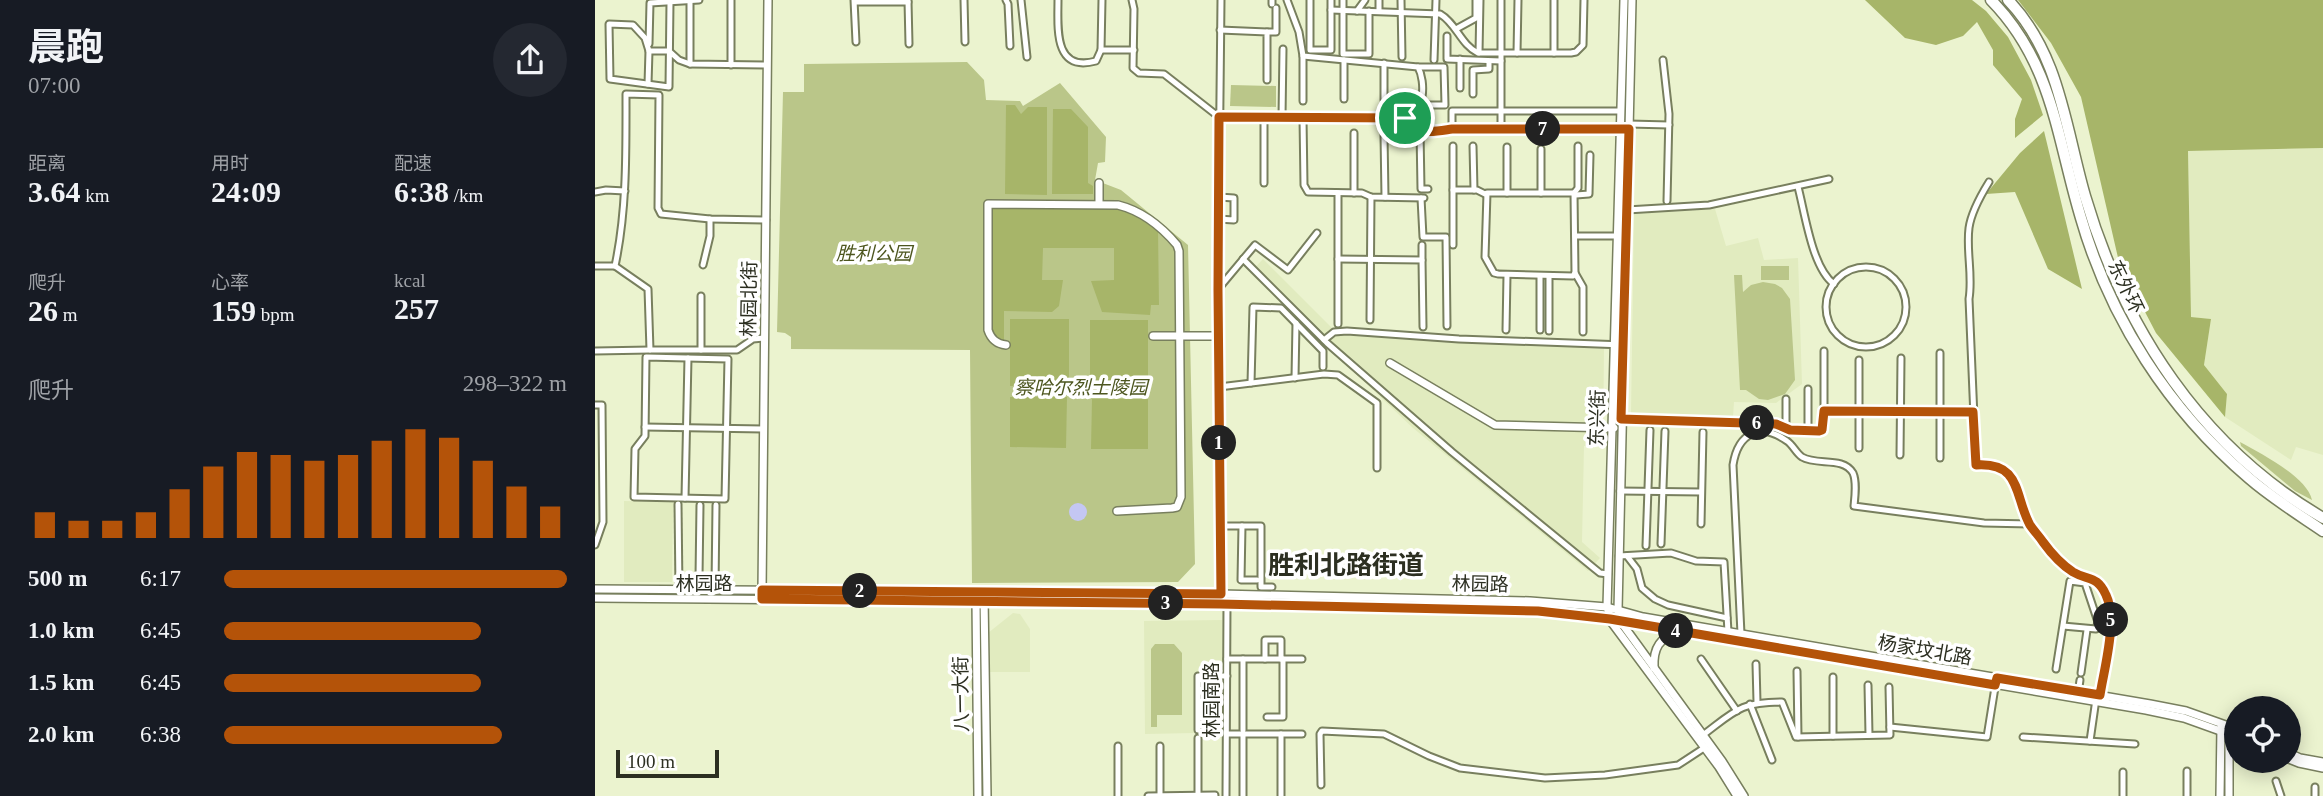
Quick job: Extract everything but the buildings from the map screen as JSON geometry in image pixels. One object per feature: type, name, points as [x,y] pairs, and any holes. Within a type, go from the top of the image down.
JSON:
[{"type":"highway","name":"东外环","points":[[1991,0],[2006,15],[2040,73],[2058,124],[2072,189],[2094,262],[2129,332],[2156,377],[2219,451],[2282,504],[2323,531]]},
{"type":"highway","name":"东外环","points":[[2008,0],[2038,41],[2050,65],[2061,96],[2085,194],[2099,238],[2118,288],[2141,332],[2197,414],[2229,447],[2262,475],[2323,518]]},
{"type":"main road","name":"林园北街","points":[[762,599],[768,0]]},
{"type":"main road","name":"东兴街","points":[[1624,0],[1627,236],[1620,491],[1623,556],[1618,610],[1620,621],[1703,735],[1737,796]]},
{"type":"main road","name":"东兴街","points":[[1625,111],[1632,0]]},
{"type":"main road","name":"东兴街","points":[[1626,127],[1618,236],[1607,607],[1610,619],[1622,637],[1744,796]]},
{"type":"main road","points":[[1099,183],[1099,204]]},
{"type":"main road","points":[[1219,193],[1220,526],[1221,594],[1224,604]]},
{"type":"main road","points":[[1006,345],[994,341],[988,330],[988,204],[1118,205],[1139,212],[1177,245],[1181,498],[1177,507],[1117,511]]},
{"type":"main road","points":[[1618,236],[1627,236]]},
{"type":"main road","points":[[1153,336],[1218,336]]},
{"type":"main road","points":[[1390,363],[1495,425],[1621,429]]},
{"type":"main road","name":"林园路","points":[[595,589],[1221,594],[1530,601],[1607,607]]},
{"type":"main road","name":"八一大街","points":[[978,796],[980,592]]},
{"type":"main road","name":"林园路","points":[[595,598],[1224,604],[1525,610],[1610,619]]},
{"type":"main road","name":"八一大街","points":[[980,602],[986,796]]},
{"type":"main road","name":"杨家坟北路","points":[[1607,607],[1643,617],[1996,682]]},
{"type":"main road","points":[[1587,615],[1622,637]]},
{"type":"main road","name":"杨家坟北路","points":[[1610,619],[2186,711],[2224,727]]},
{"type":"main road","points":[[1654,668],[1653,656],[1660,642],[1665,637],[1683,632]]},
{"type":"main road","points":[[2220,796],[2221,726]]},
{"type":"main road","points":[[2301,758],[2323,762]]},
{"type":"main road","points":[[2301,762],[2323,768]]},
{"type":"main road","points":[[2229,796],[2230,773]]},
{"type":"street","points":[[649,84],[650,3],[699,0]]},
{"type":"street","points":[[731,0],[731,65]]},
{"type":"street","points":[[964,0],[965,42]]},
{"type":"street","points":[[1006,0],[1010,46]]},
{"type":"street","points":[[1021,0],[1027,57]]},
{"type":"street","points":[[1058,0],[1058,39],[1065,54],[1078,62],[1096,61],[1101,50],[1102,0]]},
{"type":"street","points":[[1132,0],[1135,71],[1164,74],[1219,117],[1413,117],[1420,105],[1421,72],[1418,67]]},
{"type":"street","points":[[1218,219],[1234,220],[1234,198],[1219,193],[1221,0]]},
{"type":"street","points":[[1287,0],[1299,32],[1303,56],[1303,102]]},
{"type":"street","points":[[1310,0],[1310,50],[1331,50],[1331,0]]},
{"type":"street","points":[[1343,0],[1343,54],[1369,54],[1369,11]]},
{"type":"street","points":[[1357,11],[1365,0]]},
{"type":"street","points":[[1379,0],[1379,11]]},
{"type":"street","points":[[1401,0],[1402,57]]},
{"type":"street","points":[[1434,60],[1436,0]]},
{"type":"street","points":[[1456,29],[1476,18],[1478,0]]},
{"type":"street","points":[[1478,0],[1479,53]]},
{"type":"street","points":[[1501,0],[1501,129]]},
{"type":"street","points":[[1517,53],[1518,0]]},
{"type":"street","points":[[1554,0],[1554,53]]},
{"type":"street","points":[[1331,10],[1436,13],[1444,16],[1471,49],[1479,53],[1554,53],[1576,52],[1583,45],[1584,0]]},
{"type":"street","points":[[689,1],[690,64]]},
{"type":"street","points":[[856,42],[858,1],[909,1],[909,44]]},
{"type":"street","points":[[649,49],[641,33],[633,25],[610,24],[610,79],[669,87],[670,2]]},
{"type":"street","points":[[1220,30],[1276,32],[1273,4]]},
{"type":"street","points":[[1267,32],[1267,80]]},
{"type":"street","points":[[1447,36],[1447,59],[1501,61]]},
{"type":"street","points":[[649,49],[669,51],[679,61],[690,64],[767,65]]},
{"type":"street","points":[[1282,117],[1283,49]]},
{"type":"street","points":[[1101,50],[1133,50]]},
{"type":"street","points":[[1303,56],[1444,67],[1445,105],[1420,105]]},
{"type":"street","points":[[1344,60],[1344,99]]},
{"type":"street","points":[[1460,60],[1460,88]]},
{"type":"street","points":[[1663,60],[1669,125],[1667,201]]},
{"type":"street","points":[[1473,94],[1473,70],[1489,69],[1489,62]]},
{"type":"street","points":[[1384,63],[1384,100]]},
{"type":"street","points":[[615,266],[623,230],[621,220],[625,191],[627,93],[659,94],[659,212],[665,216],[766,220]]},
{"type":"street","points":[[1452,129],[1452,111],[1625,111]]},
{"type":"street","points":[[1264,117],[1264,183]]},
{"type":"street","points":[[1303,118],[1305,189],[1311,192],[1366,194],[1371,197],[1423,198],[1423,237],[1446,236],[1447,326]]},
{"type":"street","points":[[1405,118],[1420,131],[1669,125]]},
{"type":"street","points":[[1420,131],[1422,189],[1428,189]]},
{"type":"street","points":[[1351,193],[1354,132]]},
{"type":"street","points":[[1384,135],[1385,197]]},
{"type":"street","points":[[1453,146],[1453,244]]},
{"type":"street","points":[[1473,146],[1474,190]]},
{"type":"street","points":[[1578,146],[1575,273],[1583,287],[1583,332]]},
{"type":"street","points":[[1507,147],[1507,193]]},
{"type":"street","points":[[1541,149],[1541,193]]},
{"type":"street","points":[[1453,190],[1474,190],[1485,194],[1589,194],[1590,155]]},
{"type":"street","points":[[1627,210],[1709,205],[1829,180]]},
{"type":"street","points":[[1348,182],[1351,193]]},
{"type":"street","points":[[1989,182],[1982,192],[1969,226],[1972,285],[1969,299],[1976,465],[2006,470],[2013,478],[2030,524],[2050,551],[2075,573],[2096,580],[2107,596],[2111,618],[2090,741]]},
{"type":"street","points":[[1798,187],[1819,265],[1828,280],[1834,284]]},
{"type":"street","points":[[596,191],[625,191]]},
{"type":"street","points":[[1338,193],[1338,324]]},
{"type":"street","points":[[1485,194],[1485,257],[1494,272],[1540,276],[1570,276],[1575,273]]},
{"type":"street","points":[[1370,320],[1371,197]]},
{"type":"street","points":[[703,265],[710,236],[710,219]]},
{"type":"street","points":[[1218,290],[1255,245],[1288,270],[1317,233]]},
{"type":"street","points":[[1575,236],[1618,236]]},
{"type":"street","points":[[1422,246],[1423,327]]},
{"type":"street","points":[[1243,258],[1324,340],[1463,461],[1600,573],[1608,574]]},
{"type":"street","points":[[1338,259],[1422,260]]},
{"type":"street","points":[[595,266],[615,266],[648,289],[650,350]]},
{"type":"street","points":[[1871,267],[1883,271],[1894,278],[1902,288],[1906,300],[1906,313],[1901,326],[1882,344],[1869,347],[1843,340],[1828,318],[1826,305],[1834,284],[1846,272],[1858,268],[1871,267]]},
{"type":"street","points":[[1506,330],[1507,275]]},
{"type":"street","points":[[1540,276],[1540,330]]},
{"type":"street","points":[[1549,276],[1549,331]]},
{"type":"street","points":[[701,296],[702,350]]},
{"type":"street","points":[[1251,383],[1253,307],[1281,308],[1323,351],[1323,367]]},
{"type":"street","points":[[1295,377],[1296,323]]},
{"type":"street","points":[[1324,340],[1334,332],[1347,331],[1459,339],[1624,345]]},
{"type":"street","points":[[595,351],[741,350],[753,339],[765,338]]},
{"type":"street","points":[[1621,419],[1776,424],[1786,428],[1822,430],[1824,351]]},
{"type":"street","points":[[1940,353],[1940,458]]},
{"type":"street","points":[[646,357],[727,359],[725,499],[634,497],[635,449],[644,439],[645,427],[646,357]]},
{"type":"street","points":[[685,498],[688,358]]},
{"type":"street","points":[[1900,455],[1901,358]]},
{"type":"street","points":[[1859,360],[1859,448]]},
{"type":"street","points":[[1219,387],[1295,377],[1338,375],[1377,403],[1377,468]]},
{"type":"street","points":[[1808,389],[1811,431]]},
{"type":"street","points":[[1786,399],[1786,428]]},
{"type":"street","points":[[595,405],[602,405],[603,522],[595,545]]},
{"type":"street","points":[[1824,411],[1973,412]]},
{"type":"street","points":[[1811,431],[1814,422]]},
{"type":"street","points":[[645,427],[764,429]]},
{"type":"street","points":[[1646,546],[1650,430]]},
{"type":"street","points":[[1661,544],[1665,431]]},
{"type":"street","points":[[1701,524],[1703,432]]},
{"type":"street","points":[[1741,634],[1733,465],[1739,444],[1751,433],[1777,434],[1791,443],[1803,457],[1846,466],[1855,479],[1854,506],[1984,523],[2030,524]]},
{"type":"street","points":[[1620,491],[1701,492]]},
{"type":"street","points":[[678,504],[678,589]]},
{"type":"street","points":[[678,578],[699,578],[700,505]]},
{"type":"street","points":[[715,589],[716,505]]},
{"type":"street","points":[[1220,526],[1261,527],[1261,587],[1272,587]]},
{"type":"street","points":[[1242,526],[1241,580],[1257,580]]},
{"type":"street","points":[[1623,556],[1671,553],[1696,561],[1724,562],[1728,632]]},
{"type":"street","points":[[1623,556],[1637,569],[1642,588],[1655,599],[1668,605],[1727,618]]},
{"type":"street","points":[[2056,669],[2070,581],[2085,583],[2098,622],[2096,629],[2063,626]]},
{"type":"street","name":"林园南路","points":[[1224,604],[1227,659],[1226,796]]},
{"type":"street","points":[[2078,695],[2087,630]]},
{"type":"street","points":[[1265,659],[1265,640],[1282,640],[1283,717],[1267,717]]},
{"type":"street","points":[[1227,659],[1302,659]]},
{"type":"street","points":[[1243,659],[1243,796]]},
{"type":"street","points":[[1701,659],[1737,711]]},
{"type":"street","points":[[1756,664],[1753,703],[1772,760]]},
{"type":"street","points":[[1797,671],[1798,737]]},
{"type":"street","points":[[1198,730],[1198,676],[1227,676]]},
{"type":"street","points":[[1833,677],[1833,736]]},
{"type":"street","points":[[1890,727],[1987,737],[1996,682]]},
{"type":"street","points":[[1868,685],[1868,735]]},
{"type":"street","points":[[1703,735],[1753,703],[1782,702],[1796,737],[1890,735],[1889,687]]},
{"type":"street","points":[[1321,785],[1322,731],[1384,734],[1460,768],[1545,778],[1605,775],[1678,765],[1707,746]]},
{"type":"street","points":[[1227,734],[1302,734]]},
{"type":"street","points":[[1281,734],[1281,796]]},
{"type":"street","points":[[2023,737],[2135,744]]},
{"type":"street","points":[[1198,738],[1198,796]]},
{"type":"street","points":[[1118,746],[1118,796]]},
{"type":"street","points":[[1160,746],[1160,796]]},
{"type":"street","points":[[2187,771],[2187,796]]},
{"type":"street","points":[[2123,772],[2123,796]]},
{"type":"street","points":[[2276,781],[2281,796]]},
{"type":"street","points":[[2315,787],[2315,796]]},
{"type":"street","points":[[1148,796],[1215,795]]},
{"type":"shaded area","points":[[2323,148],[2323,455],[2296,447],[2291,460],[2225,417],[2227,394],[2204,365],[2211,319],[2191,317],[2188,151]]},
{"type":"shaded area","points":[[1715,209],[1726,246],[1758,238],[1764,260],[1798,258],[1802,384],[1776,403],[1734,402],[1733,417],[1631,415],[1634,214]]},
{"type":"shaded area","points":[[1263,259],[1338,332],[1338,335],[1604,348],[1603,445],[1584,446],[1582,542],[1600,558],[1588,571],[1413,428],[1250,273]]},
{"type":"shaded area","points":[[624,501],[673,502],[672,582],[624,582]]},
{"type":"shaded area","points":[[1013,613],[1020,614],[1030,629],[1030,672],[988,672],[988,633]]},
{"type":"shaded area","points":[[1222,620],[1222,674],[1195,675],[1195,733],[1145,734],[1144,621]]},
{"type":"green space","points":[[1865,0],[1972,0],[1986,11],[2008,37],[2031,80],[2043,115],[2015,138],[2015,119],[2022,99],[1993,65],[1993,50],[1977,22],[1963,36],[1936,45],[1905,38]]},
{"type":"green space","points":[[2018,0],[2323,0],[2323,148],[2188,151],[2191,317],[2211,319],[2204,365],[2227,394],[2225,417],[2156,333],[2119,262],[2081,97],[2051,43]]},
{"type":"green space","name":"察哈尔烈士陵园","points":[[967,62],[984,80],[986,100],[1020,101],[1023,106],[1060,83],[1106,137],[1105,162],[1098,163],[1095,180],[1121,190],[1188,245],[1195,564],[1178,582],[972,583],[970,350],[791,349],[791,337],[777,332],[783,92],[804,92],[804,64]]},
{"type":"green space","points":[[1231,85],[1276,86],[1276,107],[1230,106]]},
{"type":"green space","points":[[1006,105],[1015,105],[1021,114],[1028,107],[1047,107],[1047,195],[1005,194]]},
{"type":"green space","points":[[1053,109],[1071,109],[1088,127],[1088,183],[1093,186],[1093,194],[1052,194]]},
{"type":"green space","points":[[2044,131],[2082,289],[2048,269],[2015,192],[1986,194],[2020,153]]},
{"type":"green space","points":[[990,206],[1122,208],[1145,219],[1158,230],[1159,305],[1151,305],[1150,315],[1102,312],[1091,281],[1114,280],[1114,248],[1043,248],[1042,280],[1063,280],[1059,306],[1052,312],[1004,311],[1004,341],[996,340],[990,328]]},
{"type":"green space","points":[[1761,266],[1789,266],[1789,280],[1761,280]]},
{"type":"green space","points":[[1734,275],[1742,275],[1743,292],[1751,285],[1763,282],[1782,288],[1790,299],[1795,380],[1785,394],[1768,400],[1740,390]]},
{"type":"green space","points":[[1010,319],[1069,319],[1069,386],[1010,386]]},
{"type":"green space","points":[[1090,320],[1148,320],[1148,387],[1090,387]]},
{"type":"green space","points":[[1010,397],[1067,397],[1066,448],[1010,447]]},
{"type":"green space","points":[[1092,399],[1148,399],[1148,449],[1091,449]]},
{"type":"green space","points":[[2240,442],[2292,474],[2308,491],[2312,500],[2295,491],[2241,446]]},
{"type":"green space","points":[[1155,644],[1174,644],[1182,653],[1182,715],[1157,715],[1157,727],[1151,727],[1151,649]]},
{"type":"water","points":[[1078,503],[1084,506],[1087,512],[1084,518],[1078,521],[1072,518],[1069,512],[1072,506]]},
{"type":"district","name":"胜利北路街道","points":[[1346,565]]},
{"type":"route","points":[[1219,117],[1405,118],[1416,130],[1423,132],[1452,129],[1629,129],[1621,419],[1776,424],[1790,430],[1819,431],[1824,425],[1824,411],[1973,412],[1976,465],[2006,470],[2013,478],[2030,524],[2050,551],[2075,573],[2096,580],[2107,596],[2111,618],[2100,695],[1997,678],[1995,685],[1582,614],[1525,610],[1220,604],[762,599],[762,590],[1221,594],[1219,117]]},
{"type":"park label","name":"胜利公园","points":[[874,253]]}]
